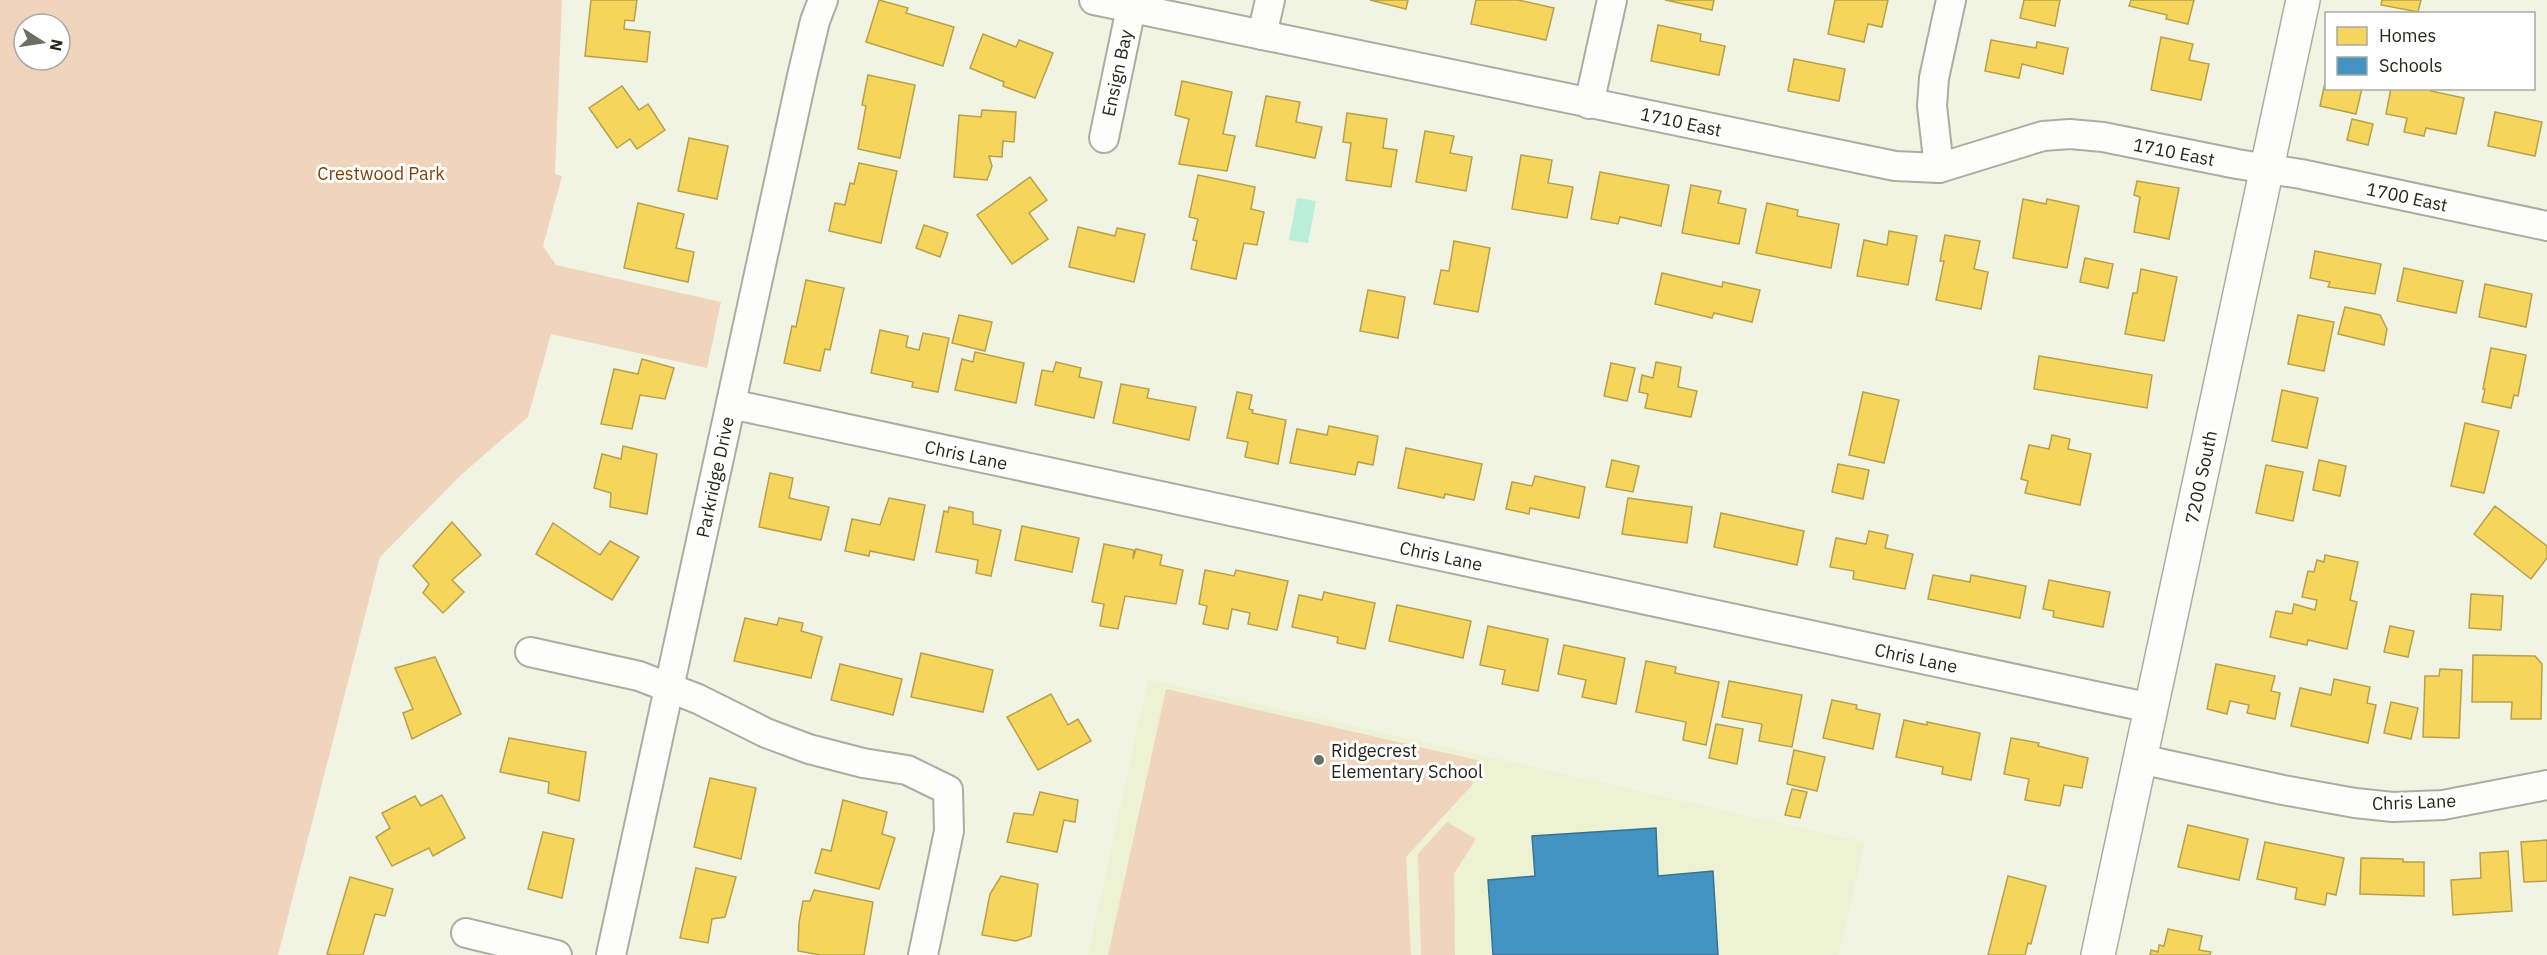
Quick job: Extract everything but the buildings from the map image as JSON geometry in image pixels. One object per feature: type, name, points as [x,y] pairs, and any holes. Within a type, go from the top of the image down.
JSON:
[{"type":"street","name":"Parkridge Drive","points":[[611,955],[802,76],[815,21],[824,0]]},
{"type":"street","name":"1710 East","points":[[1094,0],[1895,166],[1939,168],[2043,136],[2070,134],[2103,138],[2267,169]]},
{"type":"street","points":[[1262,35],[1270,0]]},
{"type":"street","points":[[1590,104],[1612,0]]},
{"type":"street","points":[[1939,168],[1932,106],[1934,78],[1951,0]]},
{"type":"street","name":"7200 South","points":[[2098,955],[2303,0]]},
{"type":"street","name":"Ensign Bay","points":[[1104,138],[1131,8]]},
{"type":"street","name":"1700 East","points":[[2267,169],[2547,226]]},
{"type":"street","name":"Chris Lane","points":[[731,405],[2151,708]]},
{"type":"street","points":[[530,652],[639,676],[698,699],[766,733],[809,749],[862,763],[907,770],[948,790],[949,831],[923,955]]},
{"type":"street","name":"Chris Lane","points":[[2140,759],[2283,790],[2355,803],[2393,807],[2443,804],[2547,786]]},
{"type":"street","points":[[466,933],[557,955]]},
{"type":"shaded area","points":[[1297,198],[1316,201],[1308,243],[1289,240]]},
{"type":"shaded area","name":"Ridgecrest Elementary School","points":[[1148,679],[1865,842],[1839,955],[1088,955]]},
{"type":"green space","name":"Crestwood Park","points":[[0,0],[562,0],[555,174],[562,176],[543,246],[556,265],[721,302],[707,368],[551,334],[528,417],[462,474],[380,557],[278,955],[0,955]]},
{"type":"green space","points":[[1166,689],[1481,761],[1472,785],[1406,857],[1411,955],[1108,955]]},
{"type":"green space","points":[[1447,822],[1476,839],[1454,874],[1455,955],[1421,955],[1418,854]]},
{"type":"place","name":"Ridgecrest Elementary School","points":[[1319,760]]}]
